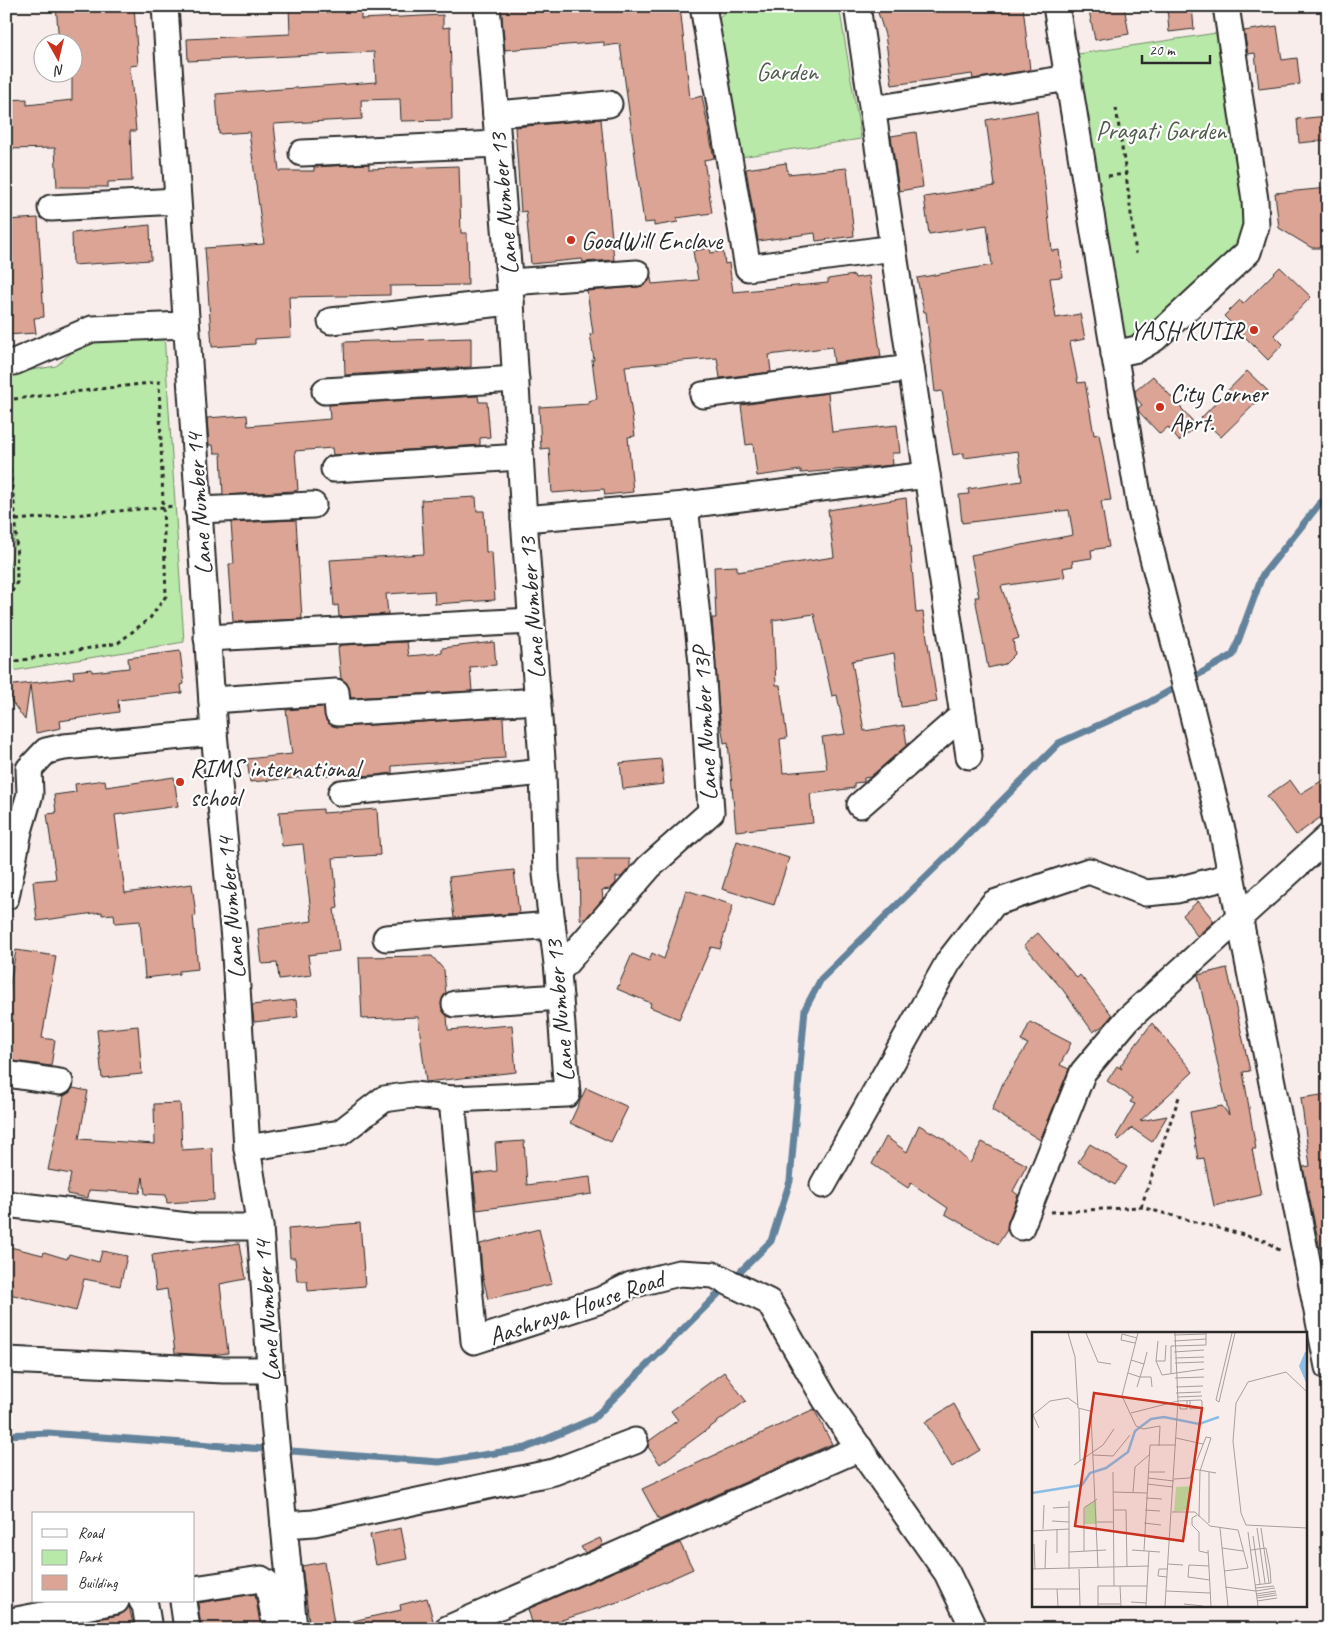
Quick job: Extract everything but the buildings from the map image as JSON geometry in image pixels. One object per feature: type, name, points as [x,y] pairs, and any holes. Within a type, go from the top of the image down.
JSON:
[{"type":"street","name":"Lane Number 14","points":[[165,6],[214,733],[234,939],[247,1148],[260,1227],[274,1422],[294,1629]]},
{"type":"street","name":"Lane Number 13","points":[[452,1099],[567,1094],[558,972],[546,874],[543,772],[524,519],[510,292],[487,6]]},
{"type":"street","points":[[703,6],[748,268],[893,248]]},
{"type":"street","points":[[857,6],[969,756]]},
{"type":"street","points":[[1056,6],[1140,507],[1223,834],[1328,1367]]},
{"type":"street","points":[[1114,354],[1137,349],[1154,340],[1248,252],[1256,226],[1256,200],[1226,6]]},
{"type":"street","points":[[872,109],[1069,78]]},
{"type":"street","points":[[496,114],[609,104]]},
{"type":"street","points":[[302,152],[498,144]]},
{"type":"street","points":[[52,208],[177,201]]},
{"type":"street","points":[[331,321],[637,273]]},
{"type":"street","points":[[6,362],[14,362],[92,329],[185,325]]},
{"type":"street","points":[[703,395],[911,368]]},
{"type":"street","points":[[325,391],[516,379]]},
{"type":"street","points":[[334,469],[520,456]]},
{"type":"street","points":[[524,519],[685,505],[927,475]]},
{"type":"street","name":"Lane Number 13P","points":[[558,972],[649,867],[711,812],[702,662],[685,505]]},
{"type":"street","points":[[198,507],[313,506]]},
{"type":"street","points":[[208,638],[532,621]]},
{"type":"street","points":[[212,700],[336,692],[338,713],[538,701]]},
{"type":"street","points":[[860,805],[963,715]]},
{"type":"street","points":[[8,885],[19,831],[30,794],[30,769],[46,751],[64,746],[214,733]]},
{"type":"street","points":[[341,792],[543,772]]},
{"type":"street","points":[[1024,1221],[1083,1072],[1128,1019],[1328,837]]},
{"type":"street","points":[[823,1185],[949,962],[994,903],[1089,871],[1146,893],[1177,890],[1231,876]]},
{"type":"street","points":[[386,938],[552,925]]},
{"type":"street","points":[[455,1004],[560,997]]},
{"type":"street","points":[[6,1074],[60,1082]]},
{"type":"street","points":[[247,1148],[340,1133],[384,1099],[413,1096],[452,1099]]},
{"type":"street","name":"Aashraya House Road","points":[[452,1099],[474,1341],[600,1300],[631,1285],[679,1273],[714,1275],[769,1302],[825,1399],[947,1573],[974,1629]]},
{"type":"street","points":[[6,1204],[196,1227],[260,1227]]},
{"type":"street","points":[[6,1360],[224,1370],[270,1370]]},
{"type":"street","points":[[283,1514],[314,1523],[554,1472],[635,1441]]},
{"type":"street","points":[[446,1629],[860,1448]]},
{"type":"street","points":[[195,1589],[261,1580],[267,1583],[269,1589],[276,1629]]},
{"type":"street","points":[[6,1622],[111,1602]]},
{"type":"street","points":[[142,1602],[149,1629]]},
{"type":"street","points":[[183,1602],[187,1629]]},
{"type":"path","points":[[1116,108],[1136,254]]},
{"type":"path","points":[[1085,178],[1126,174]]},
{"type":"path","points":[[6,400],[159,382],[166,596],[150,618],[118,643],[6,663]]},
{"type":"path","points":[[6,438],[16,520],[17,582],[6,603]]},
{"type":"path","points":[[16,520],[164,507],[198,507]]},
{"type":"path","points":[[1141,1207],[1179,1098]]},
{"type":"path","points":[[1024,1221],[1141,1207],[1266,1241],[1308,1269]]},
{"type":"green space","name":"Garden","points":[[753,6],[839,6],[861,139],[740,157],[716,20],[727,10]]},
{"type":"green space","name":"Pragati Garden","points":[[1223,32],[1252,225],[1243,251],[1152,337],[1118,350],[1072,55]]},
{"type":"green space","points":[[164,334],[184,642],[6,672],[6,576],[11,562],[14,532],[6,455],[6,374],[56,366],[87,339]]},
{"type":"waterway","points":[[733,1279],[771,1241],[790,1181],[805,1009],[821,979],[1059,743],[1148,703],[1233,655],[1262,576],[1320,503],[1328,497]]},
{"type":"waterway","points":[[6,1435],[48,1433],[439,1462],[526,1448],[593,1419],[725,1287]]},
{"type":"place","name":"GoodWill Enclave","points":[[571,240]]},
{"type":"place","name":"YASH KUTIR","points":[[1254,330]]},
{"type":"place","name":"City Corner Aprt.","points":[[1160,407]]},
{"type":"place","name":"RIMS international school","points":[[180,782]]}]
